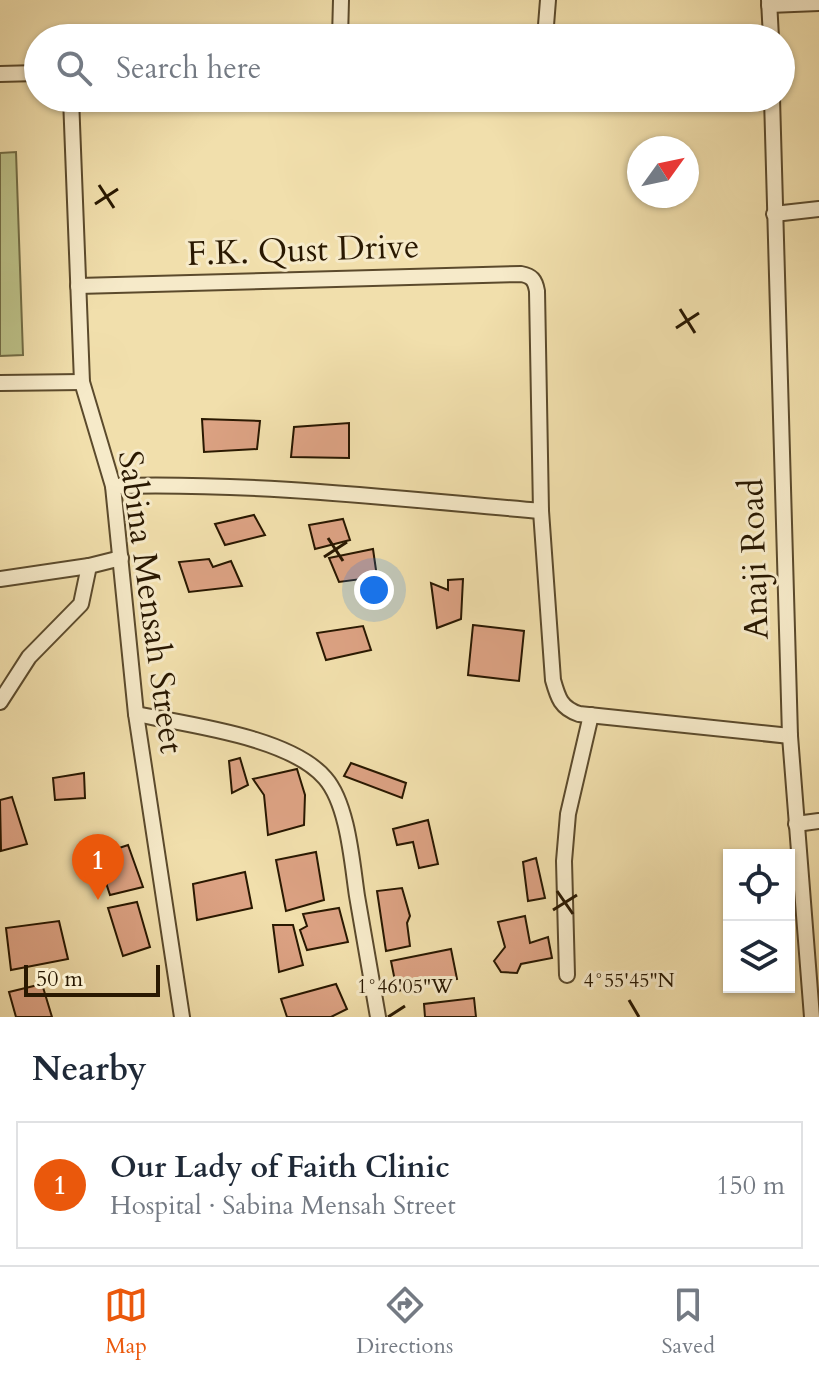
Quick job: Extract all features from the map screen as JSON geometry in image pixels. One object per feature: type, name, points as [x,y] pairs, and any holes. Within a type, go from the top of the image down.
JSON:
[{"type":"street","points":[[340,24],[341,0]]},
{"type":"street","points":[[546,24],[548,0]]},
{"type":"street","points":[[770,24],[769,3],[819,3]]},
{"type":"street","points":[[0,74],[24,73]]},
{"type":"street","name":"Sabina Mensah Street","points":[[72,112],[82,382],[113,486],[136,714],[182,1017]]},
{"type":"street","name":"Anaji Road","points":[[772,112],[790,736],[812,1017]]},
{"type":"street","points":[[774,214],[819,209]]},
{"type":"street","name":"F.K. Qust Drive","points":[[78,286],[529,276],[535,282],[537,291],[541,511]]},
{"type":"street","points":[[0,383],[82,382]]},
{"type":"street","points":[[113,486],[187,484],[262,488],[541,511],[553,680],[563,707],[591,715],[790,736]]},
{"type":"street","points":[[0,579],[89,566],[121,558]]},
{"type":"street","points":[[0,702],[29,657],[81,604],[89,566]]},
{"type":"street","points":[[136,714],[266,744],[311,765],[325,778],[333,789],[347,833],[378,1017]]},
{"type":"street","points":[[567,975],[564,861],[568,814],[591,715]]},
{"type":"street","points":[[796,824],[819,821]]},
{"type":"green space","points":[[16,152],[23,355],[0,356],[0,153]]},
{"type":"building","points":[[202,419],[260,421],[257,449],[204,452]]},
{"type":"building","points":[[349,423],[349,458],[291,457],[294,427]]},
{"type":"building","points":[[254,515],[265,535],[225,545],[215,524]]},
{"type":"building","points":[[343,519],[350,540],[315,549],[309,525]]},
{"type":"building","points":[[373,549],[377,577],[339,582],[329,558]]},
{"type":"building","points":[[209,559],[213,567],[231,561],[242,586],[189,592],[179,562]]},
{"type":"building","points":[[463,579],[461,619],[437,628],[431,583],[448,590],[448,580]]},
{"type":"building","points":[[473,625],[524,631],[519,681],[468,675]]},
{"type":"building","points":[[363,626],[371,650],[326,660],[317,633]]},
{"type":"building","points":[[240,758],[248,785],[232,793],[229,761]]},
{"type":"building","points":[[351,763],[406,783],[402,798],[344,776]]},
{"type":"building","points":[[297,769],[305,795],[304,825],[268,835],[264,795],[253,779]]},
{"type":"building","points":[[84,773],[85,798],[55,800],[53,778]]},
{"type":"building","points":[[12,797],[27,844],[1,851],[0,800]]},
{"type":"building","points":[[428,820],[438,864],[419,868],[413,842],[397,845],[393,829]]},
{"type":"building","points":[[104,843],[110,851],[128,845],[143,887],[110,895],[95,849]]},
{"type":"building","points":[[316,852],[324,900],[286,911],[276,860]]},
{"type":"building","points":[[536,858],[545,898],[528,901],[523,862]]},
{"type":"building","points":[[245,872],[252,908],[197,920],[193,884]]},
{"type":"building","points":[[402,888],[410,916],[407,923],[410,946],[386,951],[377,891]]},
{"type":"building","points":[[137,902],[150,947],[123,956],[108,908]]},
{"type":"building","points":[[339,908],[348,942],[307,950],[300,930],[307,926],[303,914]]},
{"type":"building","points":[[525,916],[530,943],[548,937],[552,958],[521,964],[517,973],[501,972],[494,961],[505,947],[498,922]]},
{"type":"building","points":[[59,921],[68,959],[11,970],[6,928]]},
{"type":"building","points":[[273,925],[293,925],[303,965],[279,972]]},
{"type":"building","points":[[451,949],[457,979],[397,991],[391,961]]},
{"type":"building","points":[[42,984],[52,1017],[16,1017],[9,992]]},
{"type":"building","points":[[336,984],[347,1009],[331,1017],[287,1017],[281,999]]},
{"type":"building","points":[[474,998],[476,1017],[425,1017],[424,1004]]},
{"type":"place","name":"Our Lady of Faith Clinic","points":[[98,900]]}]
